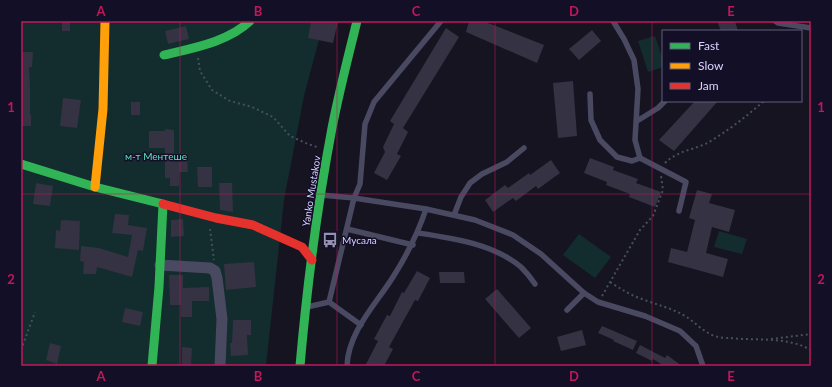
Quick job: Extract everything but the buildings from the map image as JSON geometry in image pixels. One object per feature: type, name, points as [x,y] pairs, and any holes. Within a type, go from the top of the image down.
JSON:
[{"type":"street","points":[[95,187],[103,110],[105,21]]},
{"type":"street","points":[[164,55],[197,47],[232,33],[247,25],[250,21]]},
{"type":"street","name":"Yanko Mustakov","points":[[300,366],[321,195],[339,95],[357,21]]},
{"type":"street","points":[[21,164],[95,187],[209,216],[253,225],[277,234],[302,247],[312,260]]},
{"type":"street","points":[[152,366],[155,352],[163,204]]},
{"type":"street","points":[[160,265],[210,268],[215,271],[222,319],[220,366]]},
{"type":"lane","points":[[329,302],[354,198],[360,184],[365,124],[374,102],[441,21]]},
{"type":"lane","points":[[613,21],[634,60],[638,89],[635,140],[640,158],[686,182],[679,211]]},
{"type":"lane","points":[[775,21],[778,23],[811,28]]},
{"type":"lane","points":[[590,94],[591,120],[600,140],[617,157],[632,161],[640,158]]},
{"type":"lane","points":[[637,121],[658,108],[664,102]]},
{"type":"lane","points":[[454,215],[461,197],[470,183],[482,174],[507,162],[524,148]]},
{"type":"lane","points":[[321,195],[354,198],[426,209],[475,220],[514,235],[541,254],[584,293],[598,302],[645,316],[680,331],[696,346],[703,366]]},
{"type":"lane","points":[[347,366],[354,336],[412,245],[418,233],[426,209]]},
{"type":"lane","points":[[347,229],[412,245]]},
{"type":"lane","points":[[418,233],[437,235],[475,244],[500,253],[522,268],[535,284]]},
{"type":"lane","points":[[567,310],[584,293]]},
{"type":"lane","points":[[306,308],[329,302]]},
{"type":"lane","points":[[329,302],[361,325]]},
{"type":"path","points":[[197,47],[200,71],[212,90],[230,101],[252,107],[273,117],[290,136],[308,144],[329,150]]},
{"type":"path","points":[[598,302],[640,230],[653,216],[661,199],[663,190],[661,169],[671,157],[708,142],[744,118],[763,102]]},
{"type":"path","points":[[209,216],[215,271]]},
{"type":"path","points":[[610,282],[624,292],[666,307],[685,316],[698,326],[716,336],[743,340],[811,334]]},
{"type":"path","points":[[21,350],[35,312]]},
{"type":"path","points":[[766,339],[797,343],[811,350]]},
{"type":"green space","name":"м-т Ментeше","points":[[21,21],[324,21],[304,96],[284,200],[266,366],[21,366]]},
{"type":"green space","points":[[655,36],[662,57],[662,67],[648,72],[638,41]]},
{"type":"green space","points":[[719,231],[747,239],[742,254],[714,247]]},
{"type":"green space","points":[[579,234],[611,257],[595,278],[563,255]]},
{"type":"traffic: fast","points":[[164,55],[198,47],[221,39],[241,28],[250,21]]},
{"type":"traffic: fast","points":[[300,366],[309,276],[317,217],[335,115],[357,21]]},
{"type":"traffic: fast","points":[[21,164],[95,187],[163,204],[159,287],[152,366]]},
{"type":"traffic: slow","points":[[95,187],[103,109],[105,21]]},
{"type":"traffic: jam","points":[[163,204],[216,218],[253,225],[302,247],[312,260]]},
{"type":"place","name":"Мусала","points":[[330,240]]}]
